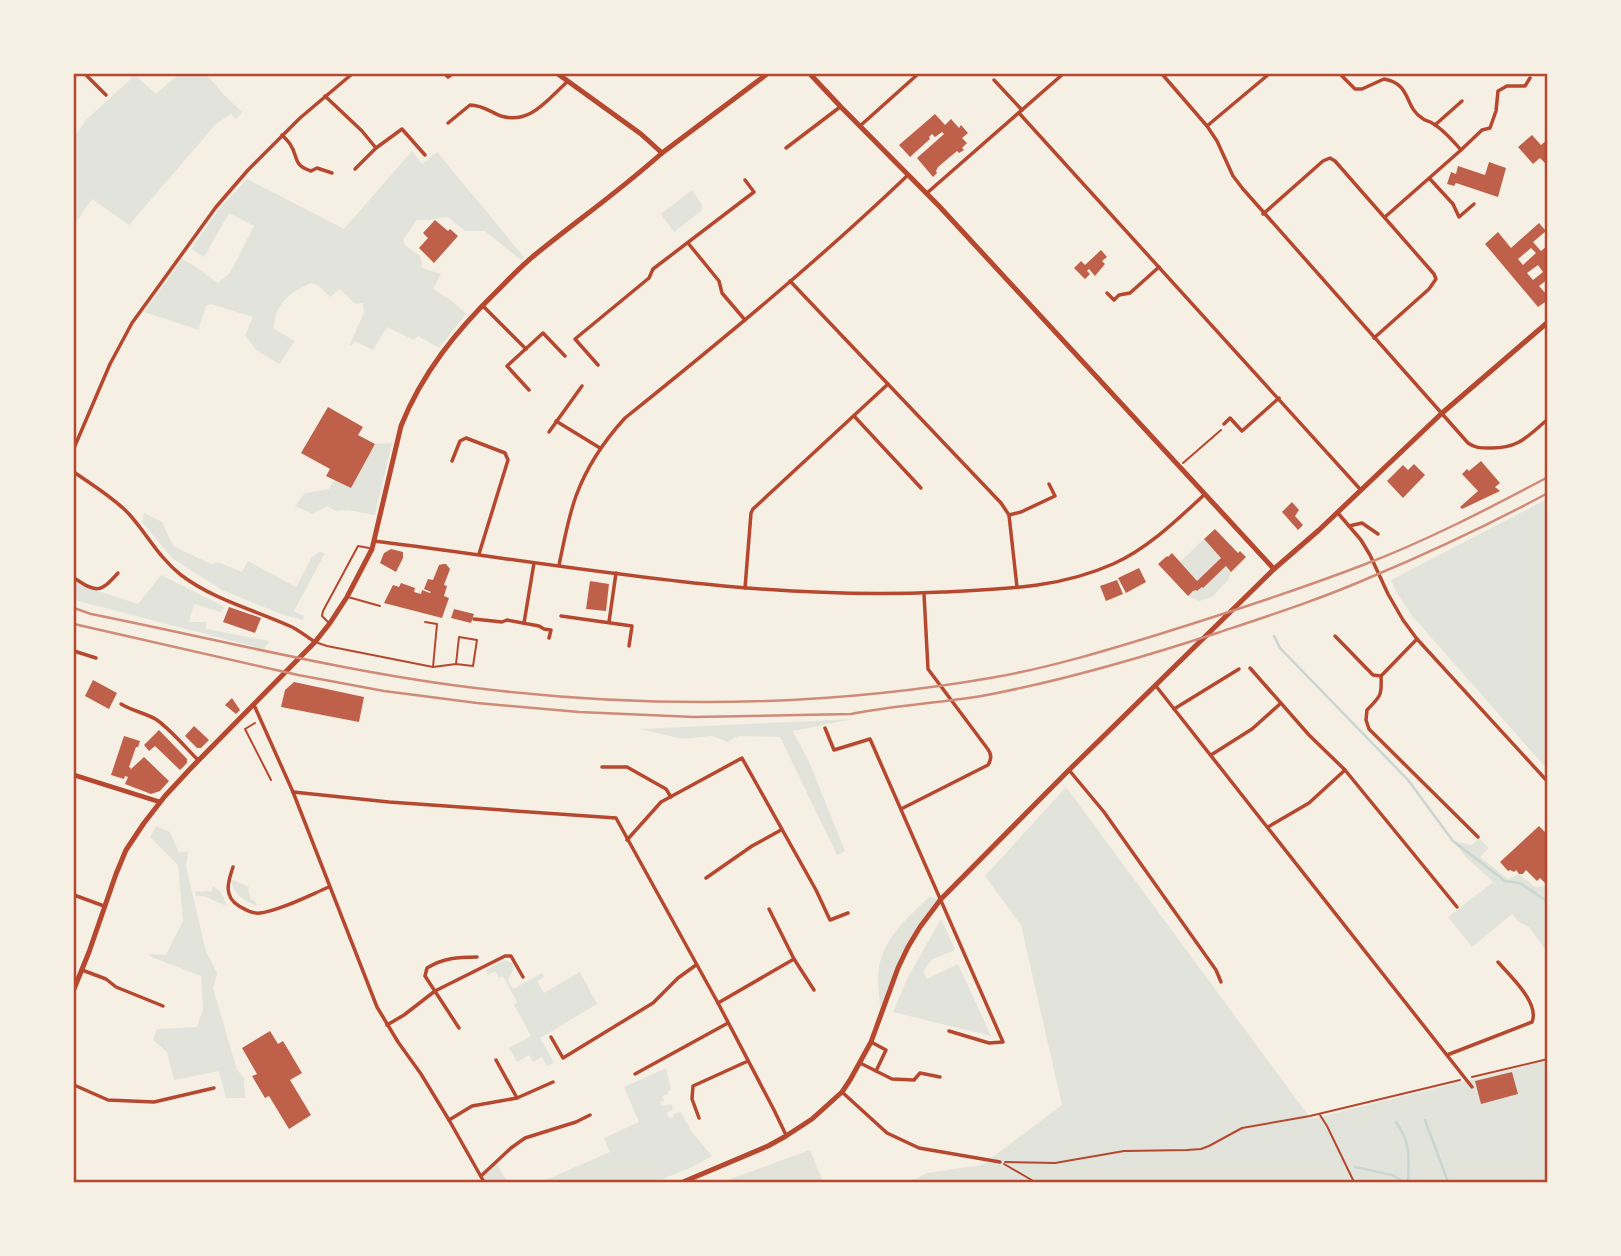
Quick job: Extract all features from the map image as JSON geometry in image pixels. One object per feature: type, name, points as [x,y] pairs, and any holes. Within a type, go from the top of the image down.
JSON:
[{"type":"main road","points":[[558,74],[641,134],[662,153]]},
{"type":"main road","points":[[74,989],[127,850],[160,802],[315,642],[346,597],[372,549],[395,448],[407,411],[433,364],[473,314],[534,255],[767,74]]},
{"type":"main road","points":[[810,74],[927,193],[1274,569]]},
{"type":"main road","points":[[683,1182],[786,1136],[812,1119],[842,1092],[871,1042],[908,947],[941,899],[1274,569],[1441,414],[1548,322]]},
{"type":"street","points":[[85,74],[106,95]]},
{"type":"street","points":[[74,448],[95,395],[132,323],[216,207],[282,135],[352,74]]},
{"type":"street","points":[[445,74],[448,77],[452,74]]},
{"type":"street","points":[[860,126],[918,74]]},
{"type":"street","points":[[927,193],[1063,74]]},
{"type":"street","points":[[1162,74],[1207,126],[1233,176],[1263,214],[1468,443],[1478,448],[1510,448],[1548,419]]},
{"type":"street","points":[[1207,126],[1269,74]]},
{"type":"street","points":[[1340,74],[1355,89],[1362,89],[1384,79],[1395,83],[1404,90],[1413,109],[1421,118],[1435,125],[1461,150]]},
{"type":"street","points":[[1384,218],[1482,130],[1490,128],[1496,111],[1498,91],[1507,86],[1525,86],[1530,78]]},
{"type":"street","points":[[994,80],[1360,489]]},
{"type":"street","points":[[448,122],[470,105],[479,105],[500,116],[528,116],[568,81]]},
{"type":"street","points":[[325,96],[376,148]]},
{"type":"street","points":[[1435,125],[1462,101]]},
{"type":"street","points":[[786,148],[841,107]]},
{"type":"street","points":[[355,169],[376,148],[402,129],[425,155]]},
{"type":"street","points":[[282,135],[291,145],[296,161],[303,168],[311,171],[317,167],[332,173]]},
{"type":"street","points":[[1263,214],[1323,161],[1330,158],[1335,161],[1436,279],[1429,289],[1374,338]]},
{"type":"street","points":[[559,565],[576,496],[600,448],[625,418],[745,320],[854,226],[908,174]]},
{"type":"street","points":[[1429,179],[1453,204],[1459,217],[1474,204]]},
{"type":"street","points":[[598,365],[575,340],[649,278],[653,269],[754,192],[745,180]]},
{"type":"street","points":[[688,243],[719,281],[722,293],[745,320]]},
{"type":"street","points":[[1107,293],[1114,300],[1119,295],[1130,293],[1159,267]]},
{"type":"street","points":[[790,281],[1001,503],[1009,515],[1017,588]]},
{"type":"street","points":[[482,305],[526,349]]},
{"type":"street","points":[[529,390],[507,366],[543,333],[565,356]]},
{"type":"street","points":[[745,588],[753,509],[888,384]]},
{"type":"street","points":[[549,432],[582,386]]},
{"type":"street","points":[[1223,426],[1230,418],[1242,431],[1279,397]]},
{"type":"street","points":[[854,416],[921,488]]},
{"type":"street","points":[[556,421],[600,448]]},
{"type":"street","points":[[452,461],[460,441],[467,438],[507,456],[479,554]]},
{"type":"street","points":[[74,472],[128,513],[162,558],[186,578],[221,598],[296,629],[315,642]]},
{"type":"street","points":[[1009,515],[1055,496],[1049,484]]},
{"type":"street","points":[[374,541],[730,587],[924,594],[997,590],[1044,585],[1077,577],[1124,558],[1161,533],[1205,495]]},
{"type":"street","points":[[1337,512],[1361,540],[1403,620],[1417,639],[1548,782]]},
{"type":"street","points":[[1349,526],[1362,523],[1378,534]]},
{"type":"street","points":[[524,623],[534,562]]},
{"type":"street","points":[[74,578],[97,589],[104,588],[118,573]]},
{"type":"street","points":[[609,622],[616,573]]},
{"type":"street","points":[[901,809],[988,765],[991,760],[988,748],[928,669],[924,594]]},
{"type":"street","points":[[561,616],[632,626],[629,646]]},
{"type":"street","points":[[474,619],[502,622],[507,620],[539,626],[551,630],[550,638]]},
{"type":"street","points":[[1335,636],[1373,675],[1381,676]]},
{"type":"street","points":[[1417,639],[1381,676],[1382,692],[1367,710],[1366,720],[1370,729],[1478,837]]},
{"type":"street","points":[[74,651],[96,658]]},
{"type":"street","points":[[1250,668],[1280,704],[1345,770],[1457,907]]},
{"type":"street","points":[[1174,709],[1239,669]]},
{"type":"street","points":[[1156,685],[1472,1087]]},
{"type":"street","points":[[121,704],[157,721],[198,760]]},
{"type":"street","points":[[1211,755],[1252,729],[1280,704]]},
{"type":"street","points":[[254,705],[293,792],[377,1007],[421,1074],[484,1182]]},
{"type":"street","points":[[825,728],[834,750],[870,739],[1003,1042],[989,1043],[949,1031]]},
{"type":"street","points":[[628,840],[661,802],[742,758],[830,920],[848,913]]},
{"type":"street","points":[[602,767],[627,767],[666,789],[671,797]]},
{"type":"street","points":[[1069,770],[1110,821],[1216,970],[1221,982]]},
{"type":"street","points":[[1268,828],[1309,803],[1345,770]]},
{"type":"street","points":[[74,775],[160,802]]},
{"type":"street","points":[[293,792],[389,802],[616,818],[718,1003],[786,1136]]},
{"type":"street","points":[[706,878],[752,846],[781,830]]},
{"type":"street","points":[[233,867],[226,886],[229,895],[234,903],[251,912],[261,913],[279,908],[329,886]]},
{"type":"street","points":[[74,895],[105,907]]},
{"type":"street","points":[[769,909],[794,959],[814,990]]},
{"type":"street","points":[[387,1025],[435,991],[505,956],[511,956],[523,977]]},
{"type":"street","points":[[458,1028],[425,976],[427,968],[452,958],[477,957]]},
{"type":"street","points":[[718,1003],[794,959]]},
{"type":"street","points":[[1447,1055],[1532,1022],[1535,1016],[1533,1007],[1521,988],[1498,962]]},
{"type":"street","points":[[551,1037],[563,1058],[653,1003],[678,978],[697,965]]},
{"type":"street","points":[[81,969],[163,1006]]},
{"type":"street","points":[[635,1074],[728,1023]]},
{"type":"street","points":[[871,1042],[886,1049],[876,1071]]},
{"type":"street","points":[[496,1060],[517,1098]]},
{"type":"street","points":[[699,1118],[692,1099],[693,1086],[748,1061]]},
{"type":"street","points":[[860,1063],[892,1079],[914,1080],[920,1073],[940,1076]]},
{"type":"street","points":[[449,1120],[472,1106],[517,1098],[553,1082]]},
{"type":"street","points":[[74,1086],[108,1100],[154,1102],[214,1088]]},
{"type":"street","points":[[842,1092],[887,1133],[919,1148],[1000,1162]]},
{"type":"street","points":[[480,1177],[524,1139],[590,1115]]},
{"type":"lane","points":[[330,623],[323,616],[323,611],[358,546],[372,549]]},
{"type":"lane","points":[[346,597],[380,606]]},
{"type":"lane","points":[[425,622],[437,624],[433,667]]},
{"type":"lane","points":[[315,642],[433,667],[456,664],[473,666],[477,640],[459,637],[456,664]]},
{"type":"path","points":[[1179,466],[1223,426]]},
{"type":"path","points":[[262,720],[245,729],[271,780]]},
{"type":"path","points":[[1000,1162],[1055,1163],[1124,1151],[1201,1149],[1242,1128],[1319,1114],[1548,1059]]},
{"type":"path","points":[[1319,1114],[1354,1182]]},
{"type":"path","points":[[1000,1162],[1035,1182]]},
{"type":"shaded area","points":[[179,74],[206,74],[242,112],[236,119],[231,114],[216,124],[129,225],[92,199],[74,225],[74,137],[86,120],[135,75],[156,94]]},
{"type":"shaded area","points":[[412,151],[422,164],[437,152],[524,257],[521,260],[485,231],[465,231],[448,217],[417,220],[403,240],[405,245],[421,257],[422,268],[441,274],[433,289],[466,314],[439,348],[418,336],[414,340],[387,327],[373,350],[355,341],[350,345],[364,312],[363,303],[355,304],[340,289],[330,297],[319,286],[311,283],[290,295],[277,312],[274,329],[295,341],[279,364],[256,350],[245,335],[253,317],[211,304],[206,306],[199,330],[144,312],[182,259],[218,283],[230,273],[254,226],[229,213],[204,257],[191,249],[219,209],[247,179],[344,229]]},
{"type":"shaded area","points":[[692,190],[702,205],[702,210],[674,232],[661,214]]},
{"type":"shaded area","points":[[392,443],[375,515],[348,510],[336,511],[327,506],[313,514],[295,506],[305,493],[329,489],[334,480],[351,488],[375,444]]},
{"type":"shaded area","points":[[1547,499],[1547,769],[1414,618],[1391,580]]},
{"type":"shaded area","points":[[144,513],[162,522],[173,546],[211,564],[218,562],[242,572],[248,561],[296,587],[312,557],[319,552],[325,553],[294,611],[304,616],[303,620],[222,590],[172,558],[142,522]]},
{"type":"shaded area","points":[[1204,539],[1221,558],[1197,581],[1180,562]]},
{"type":"shaded area","points":[[1226,566],[1231,572],[1228,580],[1212,597],[1199,601],[1188,596],[1198,591]]},
{"type":"shaded area","points":[[161,575],[225,607],[221,612],[194,604],[189,622],[206,622],[206,629],[269,641],[264,649],[74,600],[74,583],[138,604]]},
{"type":"shaded area","points":[[853,719],[793,731],[810,764],[845,851],[837,855],[780,737],[738,736],[728,742],[712,736],[682,739],[641,729]]},
{"type":"shaded area","points":[[1066,787],[1311,1119],[1547,1061],[1547,1182],[910,1182],[927,1173],[982,1165],[1062,1105],[1021,925],[985,876]]},
{"type":"shaded area","points":[[156,826],[170,832],[179,853],[188,851],[186,867],[206,951],[217,973],[213,988],[237,1070],[245,1079],[245,1098],[226,1098],[219,1071],[174,1080],[167,1052],[153,1040],[157,1029],[197,1027],[203,1009],[201,976],[149,956],[166,955],[183,921],[178,865],[150,837]]},
{"type":"shaded area","points":[[1479,838],[1489,848],[1480,857],[1508,879],[1519,874],[1535,887],[1547,886],[1547,952],[1529,927],[1519,922],[1512,914],[1472,947],[1448,917],[1493,882],[1453,841],[1472,845]]},
{"type":"shaded area","points":[[231,879],[249,887],[251,899],[257,906],[237,893]]},
{"type":"shaded area","points":[[213,886],[222,894],[226,906],[204,896],[195,896],[196,891],[211,892]]},
{"type":"shaded area","points":[[929,897],[941,899],[908,947],[881,1013],[878,980],[882,955],[894,934]]},
{"type":"shaded area","points":[[941,919],[955,950],[931,960],[923,972],[927,979],[958,964],[991,1036],[893,1012],[908,977]]},
{"type":"shaded area","points":[[505,960],[514,967],[508,981],[513,989],[542,973],[544,977],[537,981],[544,993],[580,972],[597,1004],[540,1038],[554,1063],[547,1066],[542,1057],[533,1062],[529,1055],[517,1062],[509,1048],[531,1036],[514,1005],[517,1002],[503,976],[499,978],[495,971],[488,975],[486,970]]},
{"type":"shaded area","points":[[666,1068],[671,1090],[662,1096],[662,1106],[671,1104],[673,1110],[667,1112],[669,1118],[681,1112],[691,1131],[712,1156],[655,1182],[541,1182],[610,1152],[604,1138],[639,1122],[624,1087]]},
{"type":"shaded area","points":[[810,1150],[823,1182],[722,1182]]},
{"type":"shaded area","points":[[497,1163],[507,1182],[483,1181],[480,1177]]},
{"type":"building","points":[[935,114],[945,125],[951,119],[968,133],[962,138],[967,143],[962,148],[964,150],[959,153],[957,151],[938,167],[933,177],[917,158],[944,134],[942,132],[935,137],[932,134],[910,157],[899,145]]},
{"type":"building","points":[[1532,135],[1541,145],[1548,139],[1548,166],[1540,158],[1533,164],[1518,147]]},
{"type":"building","points":[[1489,162],[1506,168],[1498,197],[1456,183],[1454,186],[1447,184],[1451,172],[1456,174],[1458,166],[1485,175]]},
{"type":"building","points":[[435,220],[458,236],[434,263],[419,248],[428,238],[423,233]]},
{"type":"building","points":[[1539,223],[1546,231],[1533,242],[1541,251],[1548,245],[1548,279],[1539,286],[1548,296],[1548,300],[1538,307],[1485,244],[1498,232],[1511,248]],"holes":[[[1531,248],[1536,253],[1523,265],[1518,259]],[[1538,265],[1543,272],[1533,280],[1527,273]]]},
{"type":"building","points":[[1101,250],[1107,257],[1102,261],[1105,264],[1095,276],[1089,269],[1087,271],[1090,274],[1085,279],[1074,268],[1081,261],[1085,265]]},
{"type":"building","points":[[328,407],[363,427],[358,435],[375,444],[351,488],[326,476],[330,469],[301,453]]},
{"type":"building","points":[[1481,461],[1500,483],[1495,487],[1500,491],[1462,509],[1460,507],[1478,491],[1462,474]]},
{"type":"building","points":[[1414,464],[1425,475],[1403,498],[1387,481],[1403,465],[1408,470]]},
{"type":"building","points":[[1292,502],[1299,510],[1295,516],[1303,525],[1298,530],[1282,512]]},
{"type":"building","points":[[1215,529],[1238,553],[1240,551],[1246,557],[1231,572],[1226,566],[1203,588],[1188,596],[1158,564],[1172,553],[1197,581],[1221,558],[1204,539]]},
{"type":"building","points":[[391,549],[403,552],[396,572],[380,563],[384,553]]},
{"type":"building","points":[[446,564],[450,569],[444,585],[447,586],[444,596],[449,598],[442,618],[384,603],[393,585],[399,587],[401,583],[415,588],[414,592],[421,594],[422,590],[430,593],[424,589],[428,579],[433,580],[439,565]]},
{"type":"building","points":[[1139,568],[1146,582],[1126,593],[1118,578]]},
{"type":"building","points":[[1117,580],[1123,594],[1106,601],[1100,586]]},
{"type":"building","points":[[590,581],[609,584],[606,611],[586,609]]},
{"type":"building","points":[[229,607],[261,618],[255,633],[223,622]]},
{"type":"building","points":[[454,609],[474,614],[471,623],[451,618]]},
{"type":"building","points":[[93,680],[117,693],[109,709],[85,696]]},
{"type":"building","points":[[294,682],[364,697],[359,722],[281,707],[285,690]]},
{"type":"building","points":[[232,698],[240,710],[236,714],[225,705]]},
{"type":"building","points":[[194,726],[209,740],[201,748],[197,748],[185,736]]},
{"type":"building","points":[[159,730],[187,759],[187,763],[180,770],[155,746],[149,751],[144,745]]},
{"type":"building","points":[[124,736],[140,741],[130,770],[144,757],[169,781],[160,791],[151,794],[125,784],[128,777],[125,776],[124,779],[111,775]]},
{"type":"building","points":[[1539,826],[1548,835],[1548,886],[1540,878],[1537,881],[1526,870],[1523,874],[1516,870],[1508,871],[1500,862]]},
{"type":"building","points":[[270,1031],[278,1044],[283,1041],[302,1073],[290,1080],[311,1115],[289,1129],[269,1096],[265,1098],[252,1076],[257,1074],[242,1048]]},
{"type":"building","points":[[1512,1072],[1518,1094],[1481,1104],[1475,1081]]},
{"type":"waterway","points":[[1274,636],[1280,648],[1408,780],[1453,841],[1505,881],[1520,883],[1548,902]]},
{"type":"waterway","points":[[1425,1120],[1448,1182]]},
{"type":"waterway","points":[[1396,1122],[1407,1144],[1408,1182]]},
{"type":"waterway","points":[[1355,1167],[1392,1175],[1404,1182]]},
{"type":"railway","points":[[74,608],[91,614],[336,666],[484,689],[612,700],[676,702],[740,702],[868,694],[932,687],[1038,668],[1101,652],[1213,617],[1387,556],[1457,524],[1548,477]]},
{"type":"railway","points":[[74,624],[298,675],[384,691],[477,703],[579,712],[694,717],[851,714],[1016,689],[1103,668],[1188,642],[1352,585],[1416,558],[1548,493]]}]
